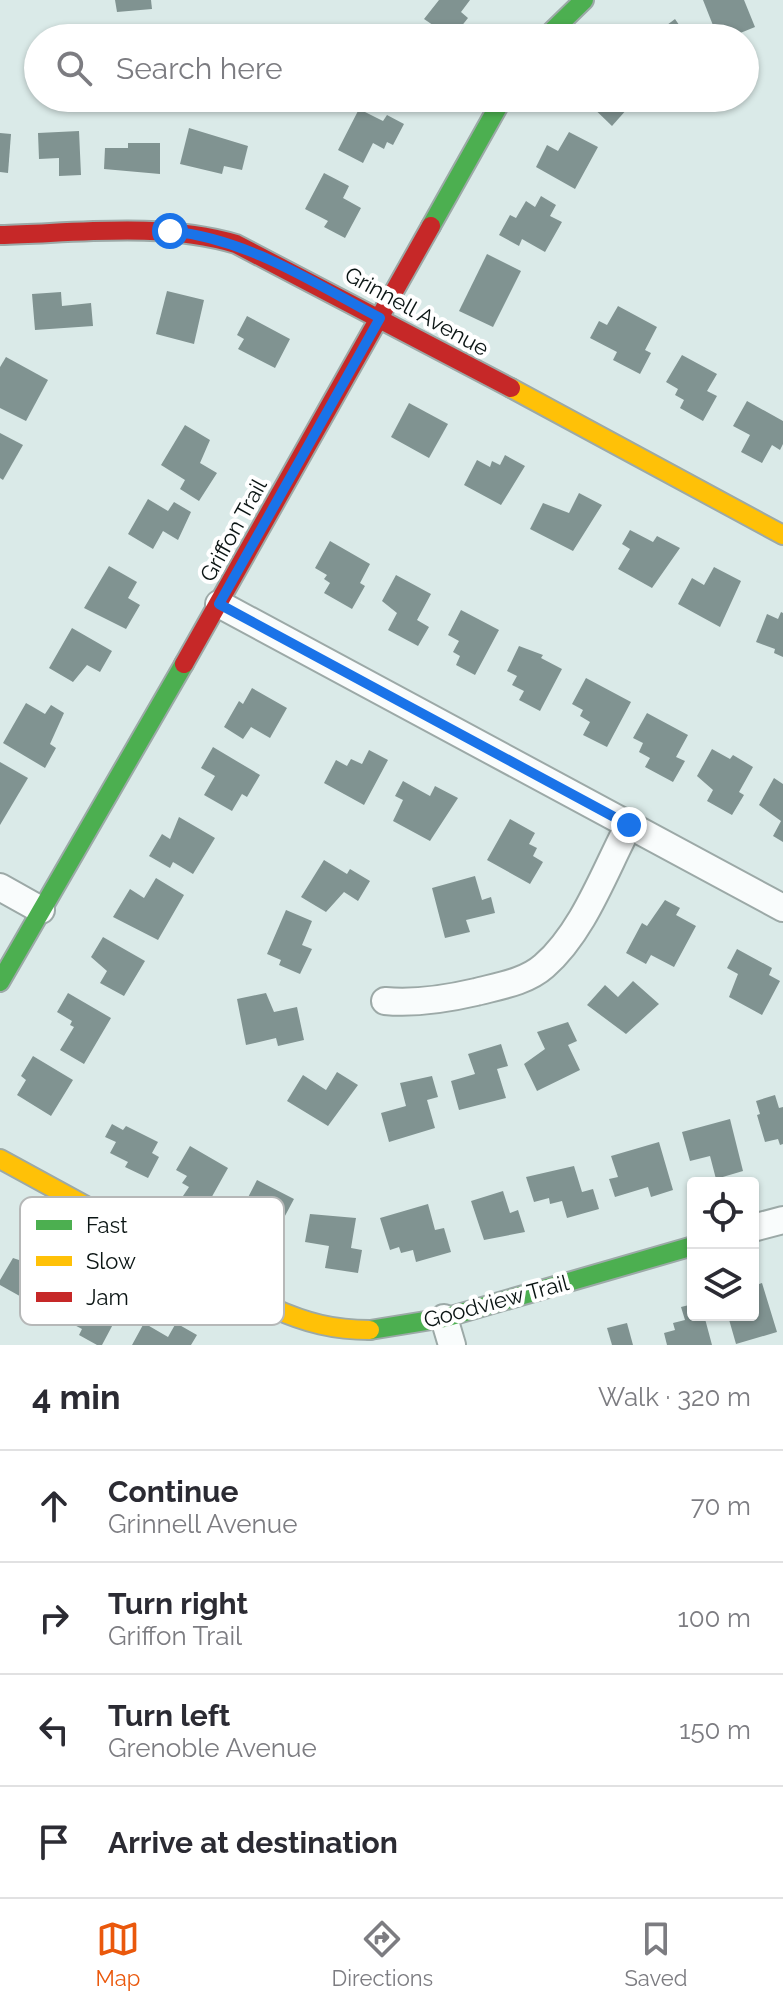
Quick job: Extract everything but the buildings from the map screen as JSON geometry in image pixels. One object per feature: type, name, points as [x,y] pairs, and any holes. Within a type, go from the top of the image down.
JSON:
[{"type":"street","points":[[559,24],[584,0]]},
{"type":"street","name":"Griffon Trail","points":[[0,982],[219,604],[495,112]]},
{"type":"street","name":"Grinnell Avenue","points":[[0,235],[170,231],[202,234],[264,256],[783,535]]},
{"type":"street","points":[[219,604],[783,908]]},
{"type":"street","points":[[385,1001],[410,1003],[465,995],[515,982],[543,968],[571,934],[629,825]]},
{"type":"street","points":[[0,887],[41,910]]},
{"type":"street","name":"Goodview Trail","points":[[0,1159],[71,1197]]},
{"type":"street","points":[[759,1226],[783,1220]]},
{"type":"street","name":"Goodview Trail","points":[[284,1311],[302,1321],[352,1331],[385,1330],[444,1318],[687,1248]]},
{"type":"street","points":[[444,1318],[452,1345]]},
{"type":"traffic: fast","points":[[559,24],[584,0]]},
{"type":"traffic: fast","points":[[431,226],[495,112]]},
{"type":"traffic: fast","points":[[0,982],[184,664]]},
{"type":"traffic: fast","points":[[370,1330],[444,1318],[687,1248]]},
{"type":"traffic: slow","points":[[511,388],[783,535]]},
{"type":"traffic: slow","points":[[0,1159],[70,1197]]},
{"type":"traffic: slow","points":[[284,1313],[320,1325],[370,1330]]},
{"type":"traffic: jam","points":[[184,664],[431,226]]},
{"type":"traffic: jam","points":[[0,235],[149,231],[208,237],[236,244],[511,388]]},
{"type":"route","points":[[170,231],[202,234],[236,244],[380,318],[219,604],[629,825]]}]
